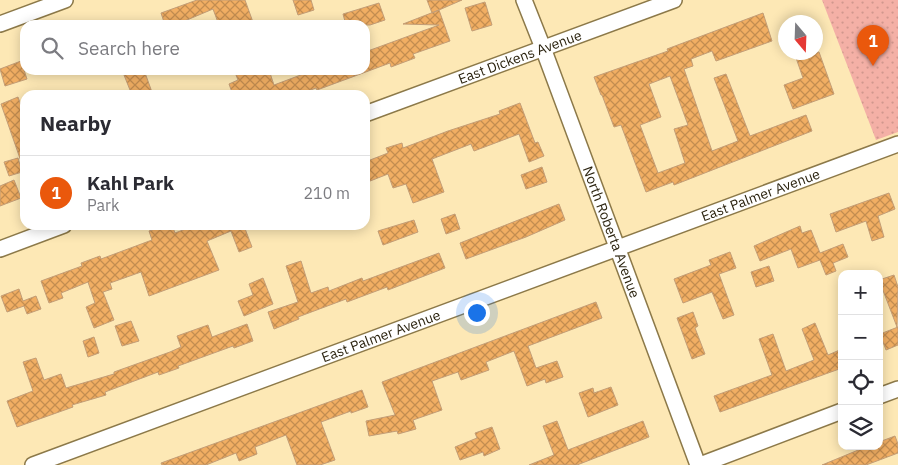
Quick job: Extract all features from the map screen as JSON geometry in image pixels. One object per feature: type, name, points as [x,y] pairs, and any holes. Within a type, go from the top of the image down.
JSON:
[{"type":"street","points":[[0,24],[65,0]]},
{"type":"street","name":"North Roberta Avenue","points":[[524,0],[544,48],[616,249],[699,465]]},
{"type":"street","name":"East Dickens Avenue","points":[[370,112],[674,0]]},
{"type":"street","name":"East Palmer Avenue","points":[[33,465],[898,144]]},
{"type":"street","points":[[0,248],[50,230]]},
{"type":"street","points":[[883,395],[898,389]]},
{"type":"street","points":[[699,465],[838,413]]},
{"type":"shaded area","points":[[822,0],[898,0],[898,132],[876,140]]},
{"type":"building","points":[[197,0],[245,0],[252,20],[217,20],[213,9],[187,20],[163,20],[161,13]]},
{"type":"building","points":[[293,0],[311,0],[314,10],[298,15]]},
{"type":"building","points":[[427,0],[462,0],[432,13]]},
{"type":"building","points":[[485,2],[492,25],[472,31],[465,8]]},
{"type":"building","points":[[379,3],[385,20],[370,25],[370,20],[345,20],[343,14]]},
{"type":"building","points":[[439,10],[450,41],[413,54],[415,58],[391,67],[390,63],[370,70],[370,50],[439,25],[403,24]]},
{"type":"building","points":[[763,13],[772,41],[716,61],[712,51],[691,59],[693,66],[684,69],[712,151],[738,141],[714,78],[726,74],[750,136],[806,115],[812,131],[674,185],[673,182],[646,192],[621,125],[614,127],[594,77],[668,51],[667,49]],"holes":[[[670,76],[688,125],[674,129],[685,163],[658,173],[640,125],[661,117],[649,84]]]},
{"type":"building","points":[[797,60],[822,60],[834,94],[793,109],[784,85],[803,78]]},
{"type":"building","points":[[20,61],[20,75],[26,75],[27,79],[5,86],[0,69]]},
{"type":"building","points":[[124,75],[146,75],[151,90],[130,90]]},
{"type":"building","points":[[236,75],[271,75],[274,85],[301,75],[358,75],[317,90],[316,88],[311,90],[231,90],[229,84],[238,80]]},
{"type":"building","points":[[18,97],[20,102],[20,158],[1,104]]},
{"type":"building","points":[[520,103],[535,143],[538,142],[544,156],[529,162],[519,134],[474,151],[471,144],[432,159],[444,192],[413,203],[406,184],[393,188],[388,174],[370,181],[370,160],[388,153],[386,148],[402,143],[403,148],[500,114],[499,111]]},
{"type":"building","points":[[18,158],[20,173],[9,176],[4,162]]},
{"type":"building","points":[[542,167],[547,182],[526,189],[521,175]]},
{"type":"building","points":[[14,180],[20,198],[0,206],[0,186]]},
{"type":"building","points":[[889,193],[895,209],[878,216],[884,237],[872,241],[866,221],[836,232],[830,214]]},
{"type":"building","points":[[559,204],[565,220],[526,237],[466,259],[460,243]]},
{"type":"building","points":[[455,214],[460,229],[446,234],[441,219]]},
{"type":"building","points":[[414,220],[418,232],[383,245],[378,231]]},
{"type":"building","points":[[800,226],[802,233],[811,230],[820,253],[843,244],[848,257],[833,263],[836,271],[826,275],[820,260],[798,268],[791,249],[760,261],[754,246]]},
{"type":"building","points":[[174,230],[175,233],[183,230],[246,230],[252,247],[239,252],[231,231],[207,241],[219,270],[149,296],[141,272],[110,283],[112,289],[103,292],[114,320],[94,328],[86,307],[95,303],[88,282],[61,293],[63,298],[49,303],[41,281],[82,266],[81,263],[100,256],[101,259],[152,240],[149,231]]},
{"type":"building","points":[[730,252],[736,268],[719,274],[734,315],[723,319],[712,292],[683,303],[674,279],[711,265],[709,260]]},
{"type":"building","points":[[439,253],[445,268],[388,290],[387,287],[347,302],[346,299],[298,317],[299,319],[274,329],[268,312],[298,302],[286,266],[301,261],[311,293],[328,287],[329,291],[362,278],[363,281]]},
{"type":"building","points":[[769,266],[774,281],[756,287],[751,272]]},
{"type":"building","points":[[894,275],[898,287],[897,327],[883,290],[883,279]]},
{"type":"building","points":[[263,278],[273,304],[244,316],[238,301],[253,295],[249,284]]},
{"type":"building","points":[[19,289],[23,301],[36,296],[41,309],[27,314],[24,306],[7,312],[1,296]]},
{"type":"building","points":[[596,302],[602,318],[528,346],[536,368],[557,361],[563,377],[546,383],[545,379],[527,386],[514,351],[486,362],[489,370],[461,380],[458,372],[432,381],[442,410],[413,420],[416,429],[398,434],[397,431],[369,436],[366,421],[395,415],[382,382]]},
{"type":"building","points":[[693,312],[698,326],[695,328],[705,354],[692,359],[677,318]]},
{"type":"building","points":[[131,321],[139,341],[122,346],[115,326]]},
{"type":"building","points":[[815,323],[828,355],[838,351],[838,369],[720,412],[714,396],[772,375],[759,339],[773,334],[786,371],[814,360],[802,329]]},
{"type":"building","points":[[247,324],[253,341],[234,348],[233,346],[159,375],[158,372],[105,392],[106,395],[72,405],[73,407],[17,427],[7,401],[33,391],[23,362],[36,358],[44,380],[61,374],[66,388],[114,374],[114,372],[170,352],[181,347],[177,336],[208,325],[212,337]]},
{"type":"building","points":[[898,327],[898,345],[886,350],[883,342],[883,333]]},
{"type":"building","points":[[94,337],[99,353],[88,357],[83,341]]},
{"type":"building","points":[[611,387],[618,405],[588,417],[579,393],[593,388],[594,393]]},
{"type":"building","points":[[362,390],[368,407],[321,422],[335,460],[320,465],[297,465],[286,435],[255,447],[257,454],[239,461],[236,453],[206,465],[162,465],[161,463]]},
{"type":"building","points":[[557,421],[568,450],[643,421],[649,437],[577,465],[529,465],[554,455],[543,426]]},
{"type":"building","points":[[492,427],[500,449],[484,456],[483,452],[460,460],[455,447],[477,438],[475,433]]},
{"type":"building","points":[[895,436],[898,444],[898,453],[866,465],[822,465],[858,450],[883,450],[883,440]]},
{"type":"place","name":"Kahl Park","points":[[873,66]]}]
